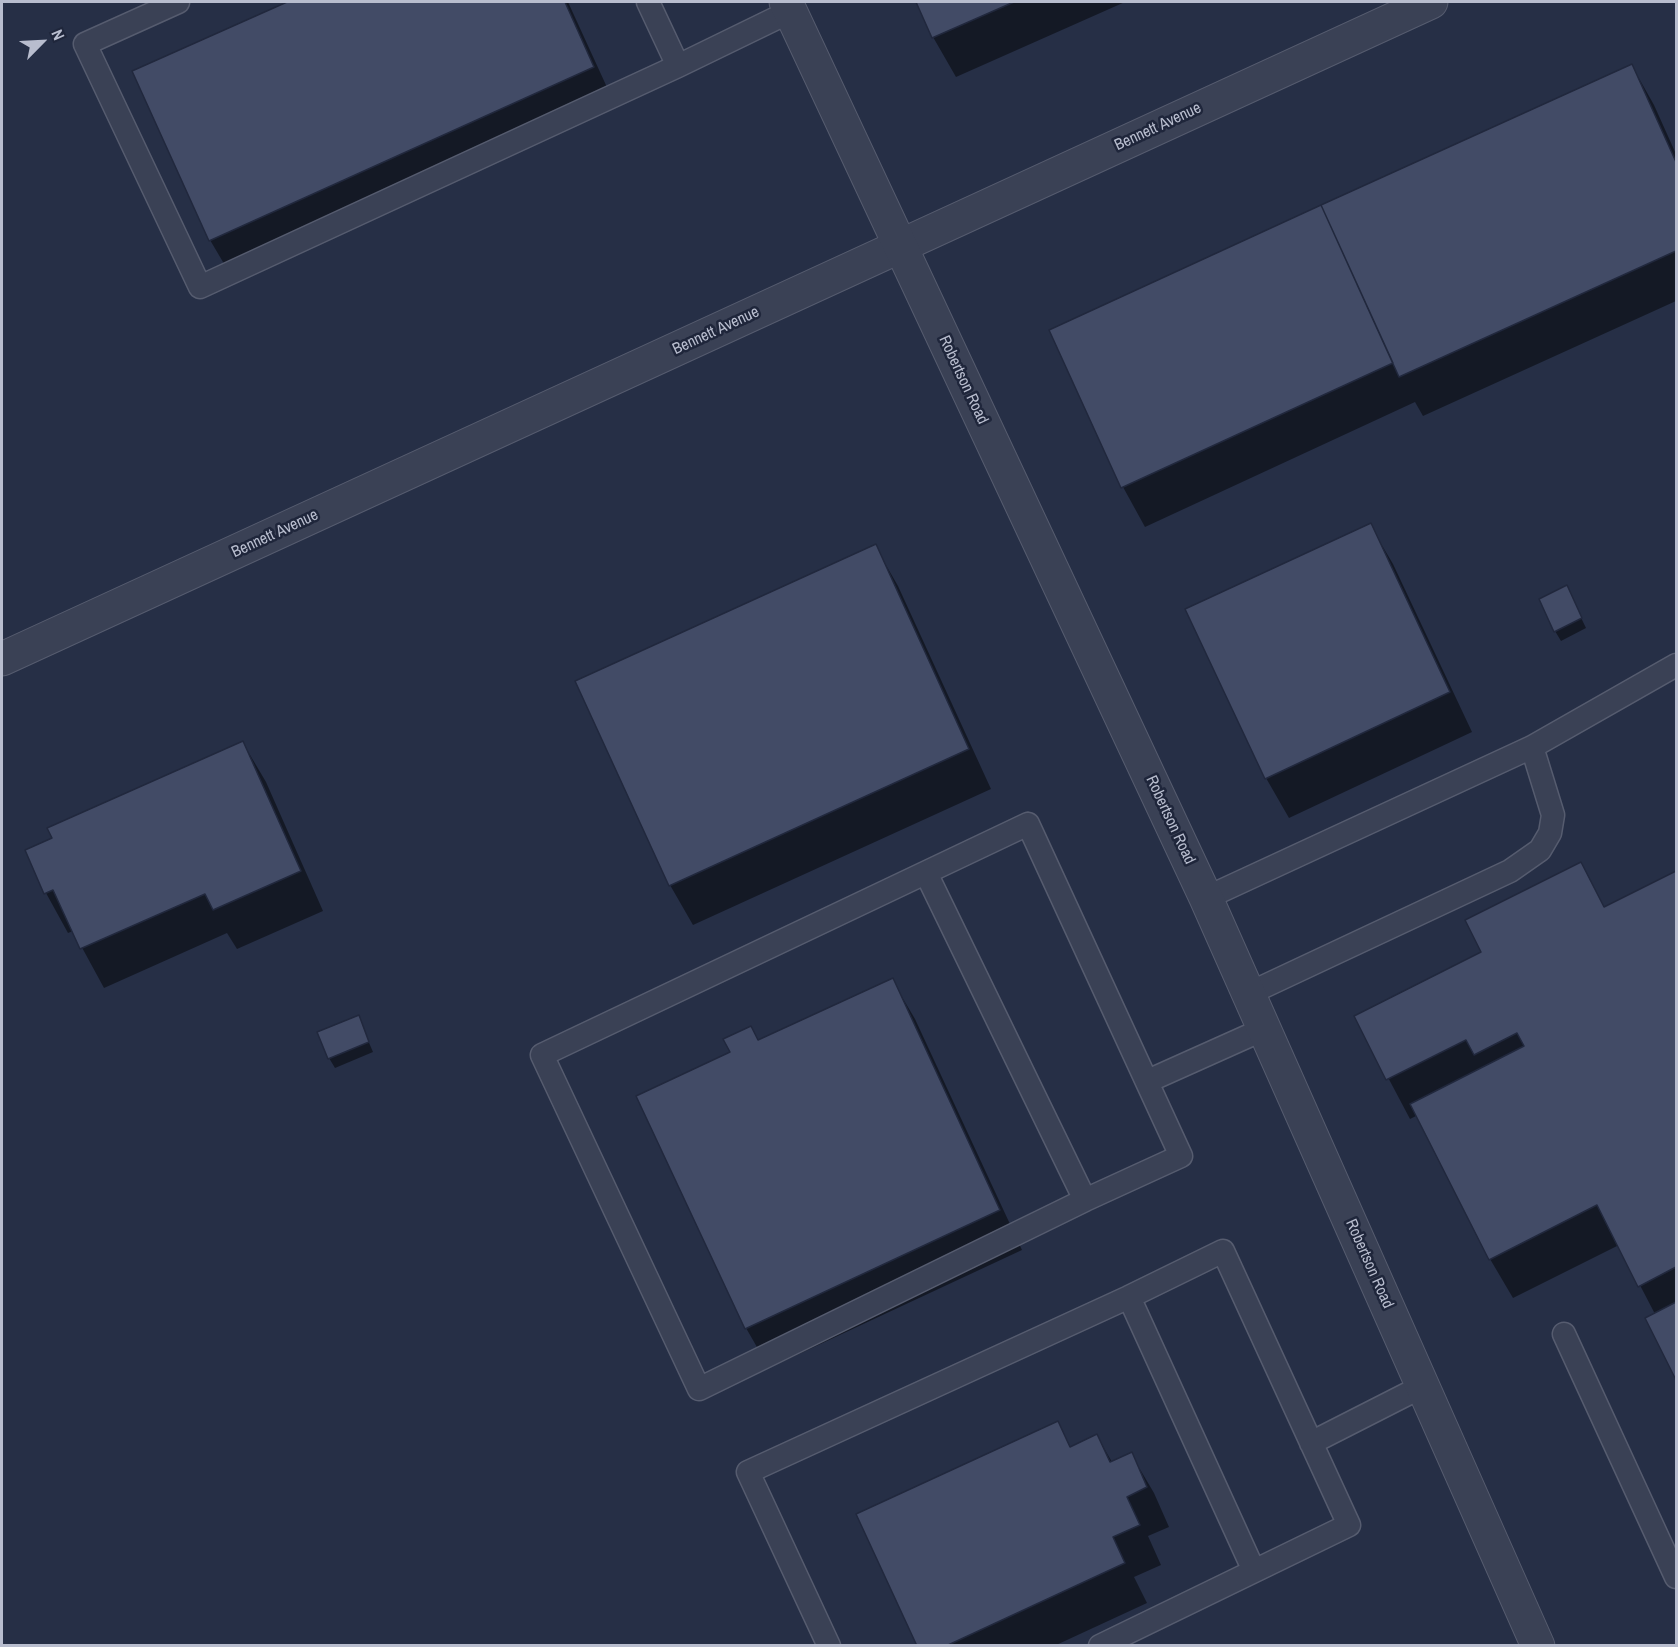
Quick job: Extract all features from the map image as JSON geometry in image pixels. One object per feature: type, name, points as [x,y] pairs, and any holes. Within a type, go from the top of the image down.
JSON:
[{"type":"street","name":"Bennett Avenue","points":[[2,659],[1431,2]]},
{"type":"street","name":"Robertson Road","points":[[788,6],[1206,898],[1538,1646]]},
{"type":"lane","points":[[178,2],[86,44],[200,287],[678,66],[788,6]]},
{"type":"lane","points":[[648,2],[678,66]]},
{"type":"lane","points":[[1206,898],[1532,747],[1677,665]]},
{"type":"lane","points":[[1248,994],[1527,861],[1540,850],[1550,833],[1552,815],[1532,747]]},
{"type":"lane","points":[[1028,824],[1181,1156],[1085,1200],[699,1389],[542,1055],[926,873],[1028,824]]},
{"type":"lane","points":[[926,873],[1085,1200]]},
{"type":"lane","points":[[1148,1081],[1264,1029]]},
{"type":"lane","points":[[829,1646],[748,1472],[1129,1297],[1223,1251],[1349,1525],[1100,1646]]},
{"type":"lane","points":[[1129,1297],[1254,1571]]},
{"type":"lane","points":[[1564,1334],[1677,1577]]},
{"type":"lane","points":[[1311,1443],[1423,1386]]},
{"type":"building","points":[[287,2],[565,2],[594,67],[209,241],[132,71]]},
{"type":"building","points":[[916,2],[1014,2],[932,38]]},
{"type":"building","points":[[1632,64],[1676,162],[1676,251],[1399,377],[1321,205]]},
{"type":"building","points":[[1321,205],[1393,363],[1121,488],[1049,330]]},
{"type":"building","points":[[1371,523],[1450,692],[1265,779],[1185,609]]},
{"type":"building","points":[[876,544],[969,749],[669,886],[575,681]]},
{"type":"building","points":[[1567,585],[1582,618],[1554,632],[1539,599]]},
{"type":"building","points":[[243,741],[301,871],[213,910],[205,894],[80,949],[53,890],[44,894],[25,850],[52,838],[47,828]]},
{"type":"building","points":[[1581,862],[1604,907],[1676,871],[1676,1267],[1638,1287],[1597,1205],[1489,1260],[1410,1104],[1524,1046],[1517,1033],[1474,1055],[1466,1040],[1386,1080],[1354,1016],[1481,952],[1465,920]]},
{"type":"building","points":[[893,978],[1000,1210],[745,1329],[636,1096],[730,1052],[723,1039],[751,1026],[758,1040]]},
{"type":"building","points":[[359,1015],[369,1042],[328,1059],[317,1032]]},
{"type":"building","points":[[1676,1302],[1676,1380],[1645,1318]]},
{"type":"building","points":[[1058,1421],[1070,1447],[1097,1434],[1110,1462],[1132,1452],[1147,1487],[1127,1497],[1140,1525],[1113,1537],[1125,1563],[946,1646],[917,1646],[856,1514]]}]
